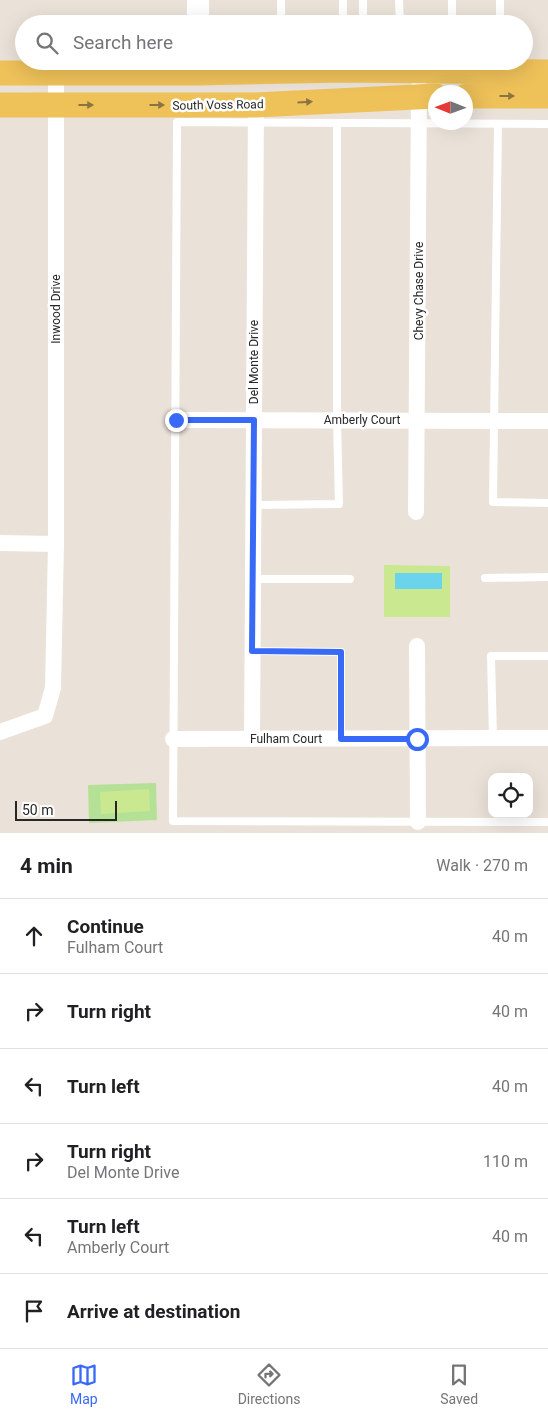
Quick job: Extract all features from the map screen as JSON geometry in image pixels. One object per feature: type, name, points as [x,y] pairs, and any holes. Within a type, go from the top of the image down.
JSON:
[{"type":"main road","points":[[0,73],[127,70]]},
{"type":"main road","points":[[532,70],[548,72]]},
{"type":"main road","name":"South Voss Road","points":[[0,105],[197,105],[256,114],[427,96]]},
{"type":"main road","points":[[473,96],[548,96]]},
{"type":"street","points":[[198,0],[198,15]]},
{"type":"street","points":[[197,105],[198,70]]},
{"type":"street","name":"Chevy Chase Drive","points":[[408,70],[427,96],[420,124],[416,512]]},
{"type":"street","name":"Inwood Drive","points":[[0,732],[45,716],[53,688],[56,544],[56,73]]},
{"type":"street","name":"Del Monte Drive","points":[[252,739],[256,114]]},
{"type":"street","name":"Amberly Court","points":[[176,420],[548,421]]},
{"type":"street","points":[[0,543],[56,544]]},
{"type":"street","points":[[417,646],[418,822]]},
{"type":"street","name":"Fulham Court","points":[[174,739],[548,738]]},
{"type":"lane","points":[[281,0],[281,15]]},
{"type":"lane","points":[[343,0],[343,15]]},
{"type":"lane","points":[[363,0],[363,15]]},
{"type":"lane","points":[[399,0],[400,15]]},
{"type":"lane","points":[[452,0],[452,15]]},
{"type":"lane","points":[[500,0],[500,15]]},
{"type":"lane","points":[[548,124],[337,123],[256,114],[178,122],[173,822],[548,822]]},
{"type":"lane","points":[[253,504],[339,504],[337,420],[337,123]]},
{"type":"lane","points":[[498,124],[493,502],[548,503]]},
{"type":"lane","points":[[485,578],[548,577]]},
{"type":"lane","points":[[253,578],[350,580]]},
{"type":"lane","points":[[252,651],[341,652],[341,739]]},
{"type":"lane","points":[[492,739],[491,656],[548,656]]},
{"type":"green space","points":[[384,565],[450,566],[450,617],[384,617]]},
{"type":"green space","points":[[156,783],[157,820],[89,823],[88,785]]},
{"type":"green space","points":[[149,789],[150,811],[101,814],[100,792]]},
{"type":"water","points":[[395,573],[442,573],[442,589],[395,589]]},
{"type":"route","points":[[176,420],[254,420],[252,651],[341,652],[341,739],[417,739]]}]
